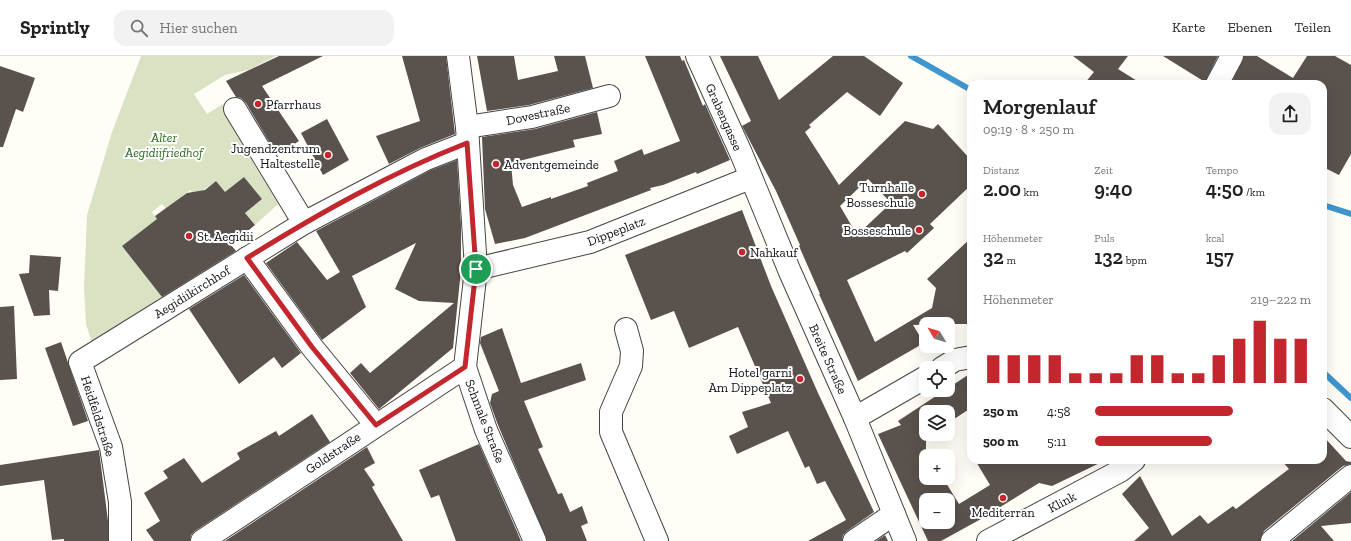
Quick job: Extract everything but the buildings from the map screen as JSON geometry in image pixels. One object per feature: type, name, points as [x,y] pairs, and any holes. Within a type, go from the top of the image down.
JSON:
[{"type":"street","name":"Schmale Straße","points":[[458,56],[467,135],[476,269],[465,367],[486,430],[535,541]]},
{"type":"street","name":"Grabengasse","points":[[696,56],[741,153],[750,178]]},
{"type":"street","points":[[1219,80],[1232,56]]},
{"type":"street","name":"Dovestraße","points":[[467,135],[609,96]]},
{"type":"street","points":[[235,109],[304,223]]},
{"type":"street","name":"Aegidiikirchhof","points":[[80,362],[304,223],[426,159],[467,135]]},
{"type":"street","name":"Dippeplatz","points":[[476,269],[590,242],[750,178]]},
{"type":"street","name":"Breite Straße","points":[[750,178],[855,418],[905,541]]},
{"type":"street","points":[[247,258],[312,347],[376,425]]},
{"type":"street","points":[[626,329],[632,351],[631,366],[611,412],[611,432],[657,541]]},
{"type":"street","points":[[953,361],[967,358]]},
{"type":"street","name":"Heidfeldstraße","points":[[80,362],[111,448],[120,502],[120,541]]},
{"type":"street","name":"Goldstraße","points":[[202,541],[465,367]]},
{"type":"street","points":[[855,418],[919,381]]},
{"type":"street","points":[[1327,413],[1351,437]]},
{"type":"street","name":"Klink","points":[[988,541],[1120,471],[1129,464]]},
{"type":"street","points":[[1272,541],[1351,476]]},
{"type":"street","points":[[854,541],[894,514]]},
{"type":"green space","name":"Alter Aegidiifriedhof","points":[[141,56],[276,56],[248,70],[225,75],[194,94],[207,114],[226,102],[286,197],[255,225],[245,213],[262,199],[244,177],[225,192],[216,181],[195,196],[190,190],[183,196],[188,201],[171,215],[162,204],[152,212],[160,223],[144,229],[122,246],[162,297],[92,343],[86,324],[84,288],[87,215],[112,132]]},
{"type":"waterway","points":[[911,56],[967,88]]},
{"type":"waterway","points":[[1327,206],[1351,214]]},
{"type":"waterway","points":[[1327,376],[1351,398]]},
{"type":"place","name":"Pfarrhaus","points":[[258,104]]},
{"type":"place","name":"Jugendzentrum Haltestelle","points":[[328,155]]},
{"type":"place","name":"Adventgemeinde","points":[[496,164]]},
{"type":"place","name":"Turnhalle Bosseschule","points":[[922,194]]},
{"type":"place","name":"Bosseschule","points":[[919,230]]},
{"type":"place","name":"St. Aegidii","points":[[189,236]]},
{"type":"place","name":"Nahkauf","points":[[742,252]]},
{"type":"place","name":"Hotel garni Am Dippeplatz","points":[[800,379]]},
{"type":"place","name":"Mediterran","points":[[1003,498]]},
{"type":"route","points":[[467,143],[476,269],[465,367],[376,425],[312,347],[247,258],[304,223],[426,159],[467,143]]}]
